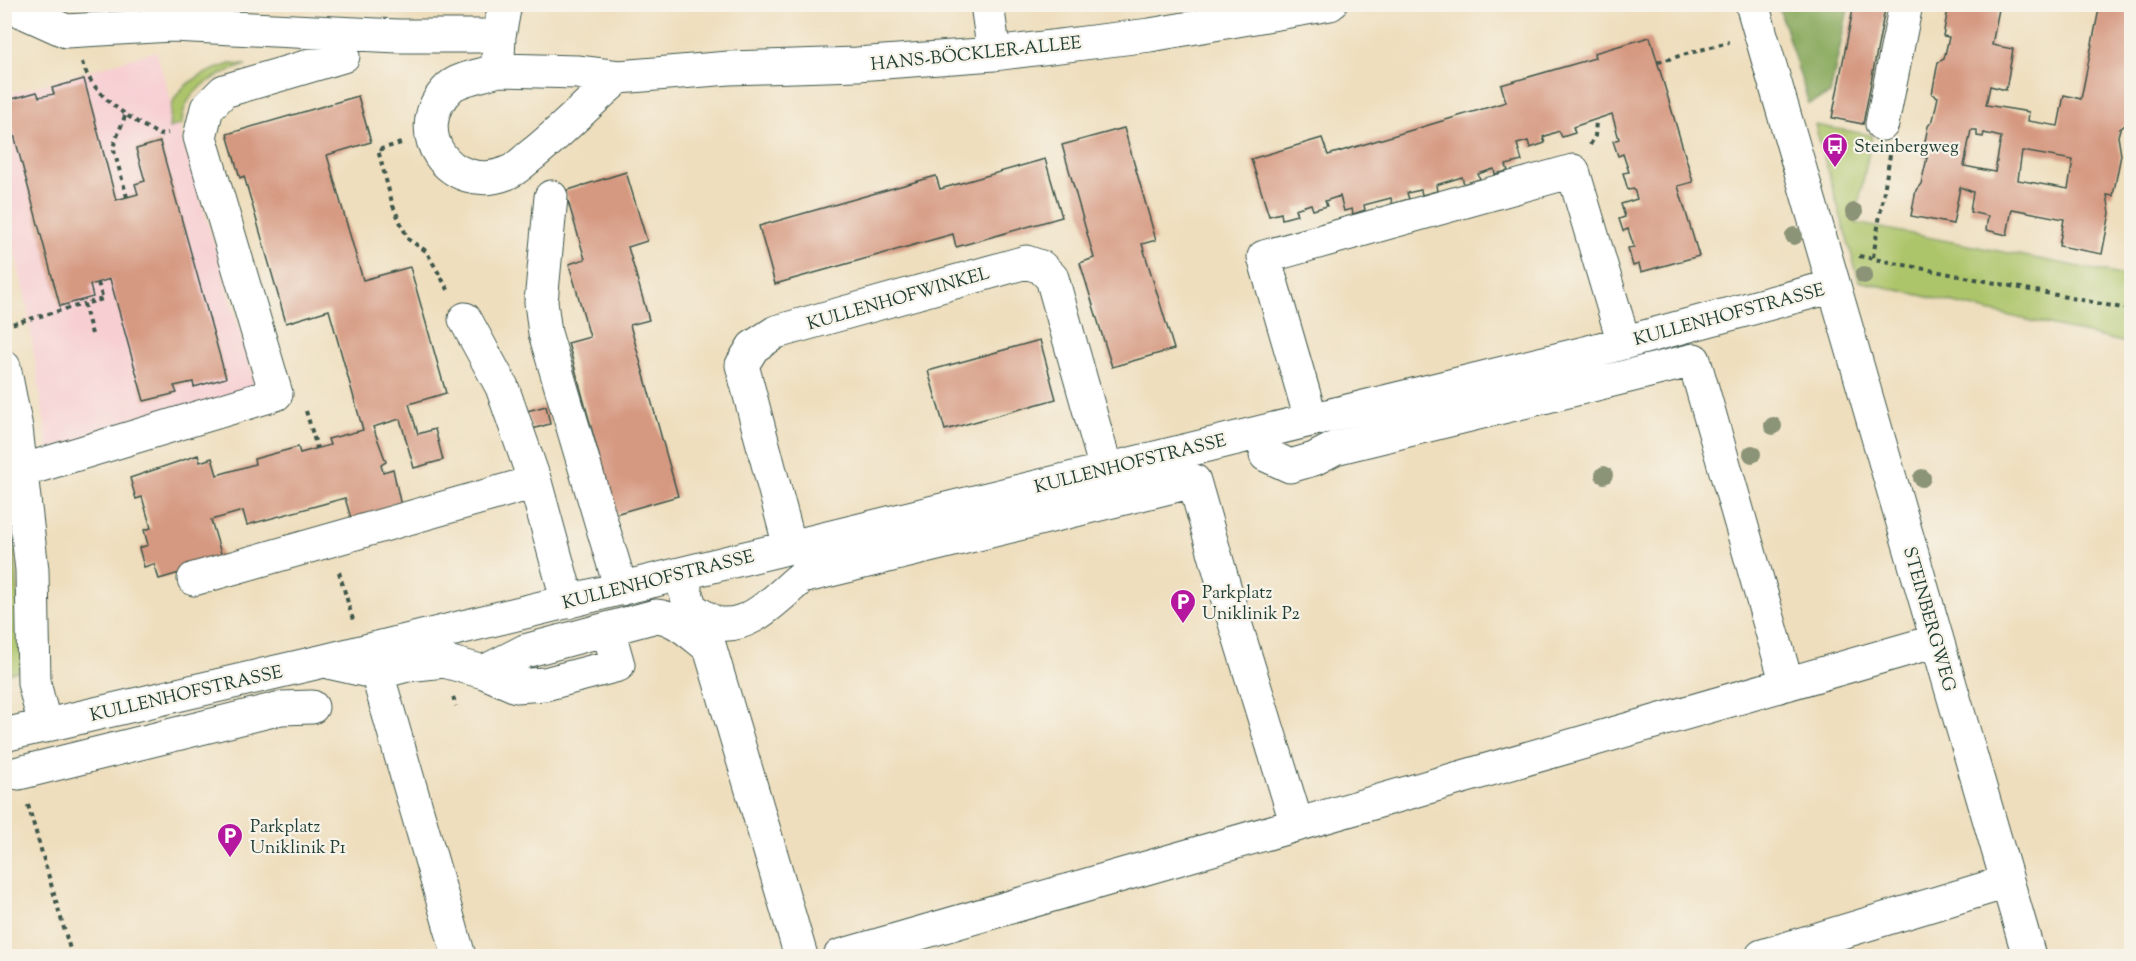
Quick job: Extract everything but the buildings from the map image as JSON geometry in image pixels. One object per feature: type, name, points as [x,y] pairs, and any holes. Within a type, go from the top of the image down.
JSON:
[{"type":"street","points":[[6,4],[66,31],[172,25],[398,36],[499,36]]},
{"type":"street","points":[[498,70],[499,36],[505,4]]},
{"type":"street","points":[[987,4],[994,54]]},
{"type":"street","name":"HANS-BÖCKLER-ALLEE","points":[[619,77],[556,135],[509,173],[484,179],[461,175],[439,156],[430,134],[436,107],[451,86],[498,70],[577,72],[619,77],[729,68],[857,64],[994,54],[1150,35],[1330,4]]},
{"type":"street","points":[[1882,124],[1906,4]]},
{"type":"street","name":"STEINBERGWEG","points":[[1756,19],[2007,882],[2025,956]]},
{"type":"street","points":[[21,471],[276,394],[200,137],[207,108],[224,92],[343,56]]},
{"type":"street","name":"KULLENHOFSTRASSE","points":[[1311,419],[1264,257],[1573,171],[1624,343]]},
{"type":"street","points":[[551,197],[541,302],[545,333],[621,589]]},
{"type":"street","name":"KULLENHOFWINKEL","points":[[790,547],[742,365],[753,347],[776,332],[1026,262],[1041,267],[1052,279],[1106,470]]},
{"type":"street","name":"KULLENHOFSTRASSE","points":[[4,735],[324,661],[370,663],[568,602],[621,589],[672,583],[790,547],[1106,470],[1260,444],[1311,419],[1624,343],[1834,286]]},
{"type":"street","points":[[465,320],[502,387],[535,482],[568,602]]},
{"type":"street","points":[[1260,444],[1290,466],[1314,459],[1335,448],[1694,360],[1787,684]]},
{"type":"street","points":[[4,367],[21,471],[34,602],[34,683],[45,726]]},
{"type":"street","points":[[672,583],[691,609],[717,623],[743,622],[764,610],[802,577],[1194,481],[1297,825]]},
{"type":"street","points":[[194,579],[535,482]]},
{"type":"street","points":[[459,957],[370,663],[407,665],[444,662],[484,672],[516,686],[545,684],[613,647],[656,616],[665,617],[710,648],[801,957]]},
{"type":"street","points":[[840,957],[1936,641]]},
{"type":"street","points":[[23,786],[146,739],[281,708],[312,706]]},
{"type":"street","points":[[1762,957],[1842,946],[2007,882]]},
{"type":"path","points":[[1658,62],[1756,19]]},
{"type":"path","points":[[86,76],[125,116],[160,135]]},
{"type":"path","points":[[125,116],[113,147],[127,197]]},
{"type":"path","points":[[1882,124],[1892,146],[1873,257],[2130,310],[2132,293]]},
{"type":"path","points":[[378,150],[393,206],[408,239],[426,251],[465,320]]},
{"type":"path","points":[[4,326],[103,299],[98,283]]},
{"type":"path","points":[[84,304],[92,334]]},
{"type":"path","points":[[330,540],[370,663]]},
{"type":"path","points":[[23,786],[72,957]]},
{"type":"shaded area","points":[[156,51],[259,393],[50,459],[25,296],[5,209],[4,96]]},
{"type":"green space","points":[[1778,5],[1849,5],[1830,94],[1809,104]]},
{"type":"green space","points":[[230,64],[246,65],[213,78],[195,92],[188,101],[182,124],[169,128],[172,104],[182,89],[196,78]]},
{"type":"green space","points":[[1815,125],[1872,135],[1855,223],[2131,277],[2131,344],[1859,281]]},
{"type":"green space","points":[[4,412],[24,670],[10,673],[4,652]]},
{"type":"place","name":"Steinbergweg","points":[[1835,169]]},
{"type":"place","name":"Parkplatz Uniklinik P2","points":[[1183,625]]},
{"type":"place","name":"Parkplatz Uniklinik P1","points":[[230,859]]}]
